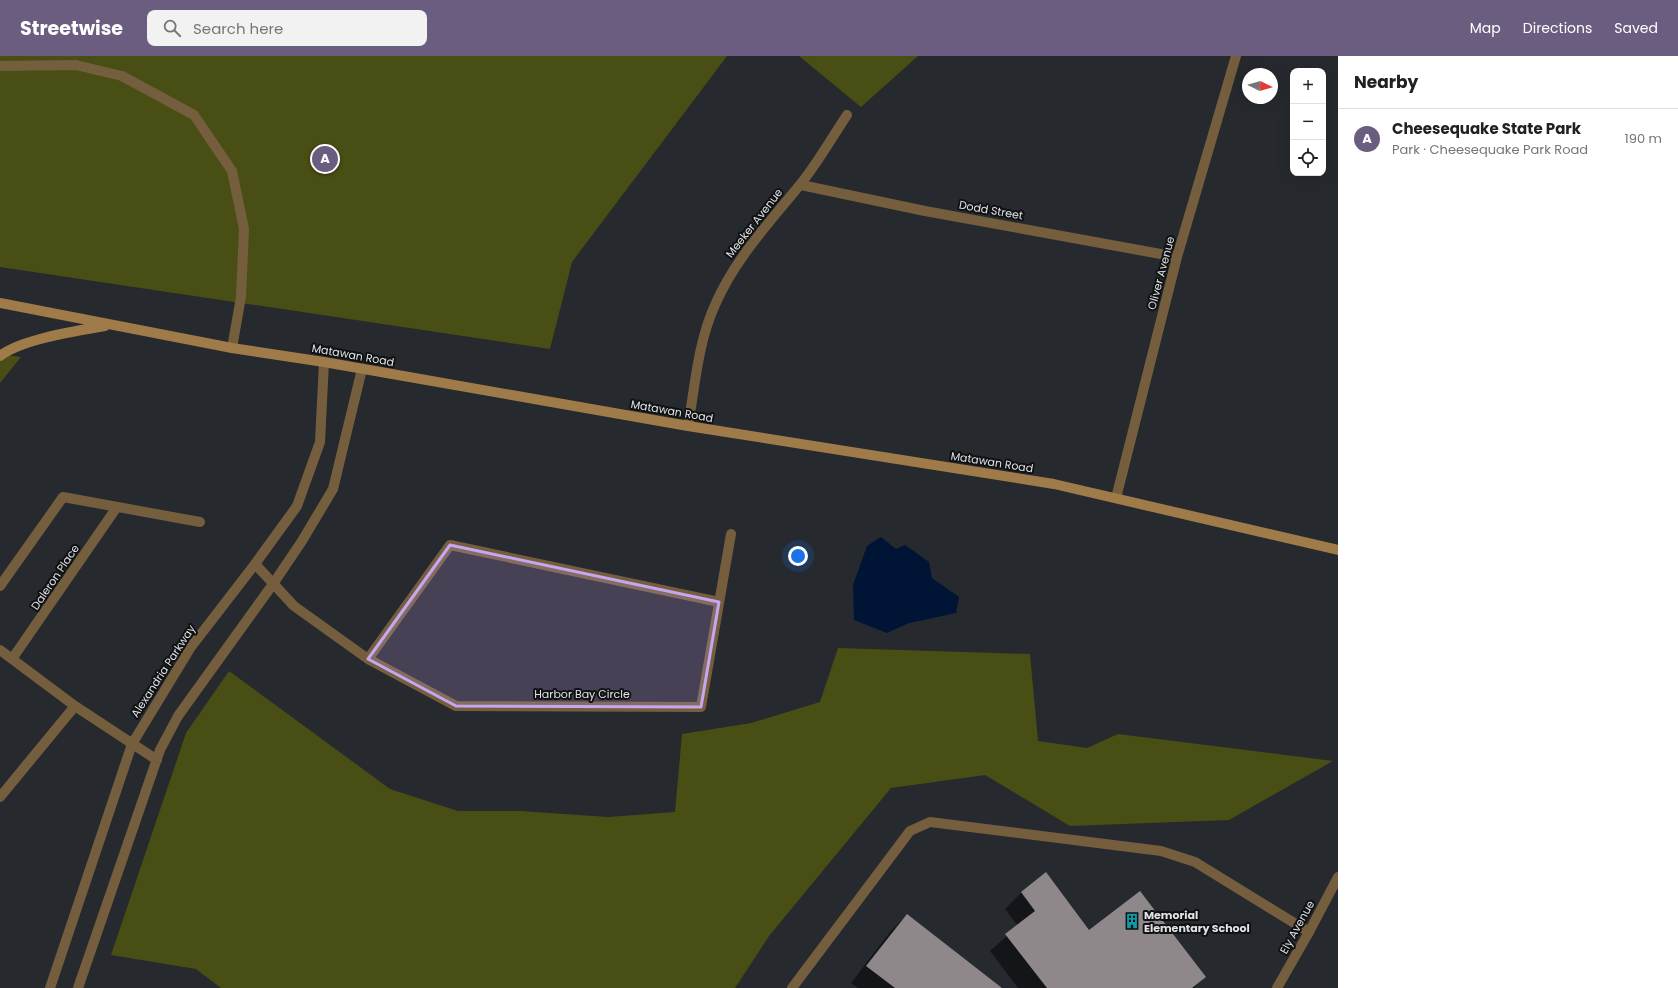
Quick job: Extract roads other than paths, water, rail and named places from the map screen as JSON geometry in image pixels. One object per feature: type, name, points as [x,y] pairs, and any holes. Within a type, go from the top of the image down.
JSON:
[{"type":"main road","name":"Matawan Road","points":[[0,303],[232,348],[324,362],[688,426],[1054,484],[1338,550]]},
{"type":"main road","points":[[0,356],[8,350],[60,334],[111,325]]},
{"type":"street","name":"Oliver Avenue","points":[[1116,498],[1177,257],[1236,56]]},
{"type":"street","points":[[0,66],[76,65],[107,72],[122,76],[194,115],[232,171],[244,229],[241,298],[232,348]]},
{"type":"street","name":"Meeker Avenue","points":[[688,426],[704,334],[715,304],[735,266],[756,237],[801,185],[847,115]]},
{"type":"street","name":"Dodd Street","points":[[801,185],[925,210],[1177,257]]},
{"type":"street","name":"Alexandria Parkway","points":[[50,988],[132,744],[191,646],[256,564],[297,506],[320,442],[324,362]]},
{"type":"street","points":[[78,988],[157,760],[178,716],[273,584],[302,541],[333,489],[362,369]]},
{"type":"street","points":[[0,586],[63,497],[200,522]]},
{"type":"street","name":"Daleron Place","points":[[12,660],[116,507]]},
{"type":"street","name":"Harbor Bay Circle","points":[[256,564],[294,606],[368,659],[456,706],[701,707],[731,534]]},
{"type":"street","points":[[368,659],[450,545],[719,602]]},
{"type":"street","points":[[0,650],[75,706],[157,760]]},
{"type":"street","points":[[0,797],[75,706]]},
{"type":"street","points":[[792,988],[910,831],[930,822],[1161,851],[1195,862],[1309,932]]},
{"type":"street","name":"Ely Avenue","points":[[1277,988],[1338,877]]},
{"type":"water","points":[[881,537],[896,549],[905,545],[929,562],[932,578],[959,597],[956,613],[909,623],[887,633],[854,620],[853,585],[867,546]]},
{"type":"place","name":"Cheesequake State Park","points":[[325,159]]},
{"type":"place","name":"Memorial Elementary School","points":[[1132,921]]}]
